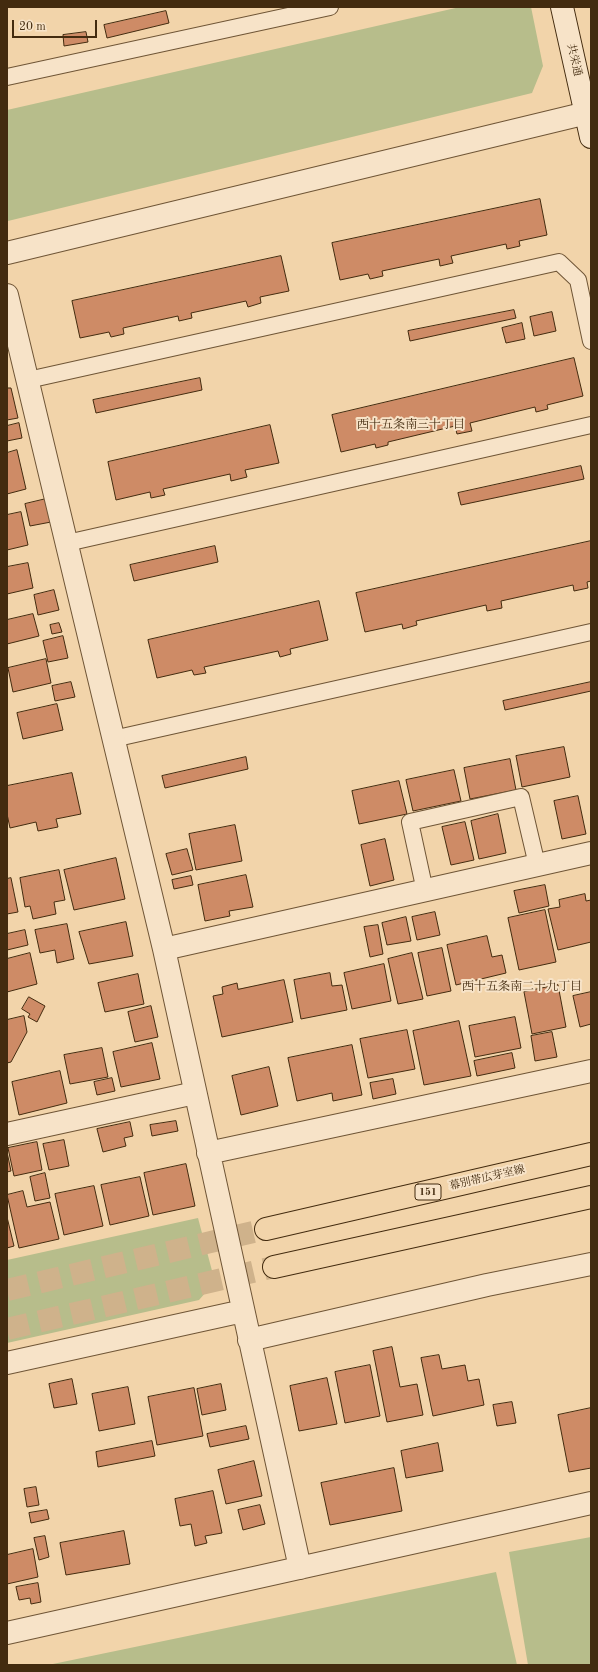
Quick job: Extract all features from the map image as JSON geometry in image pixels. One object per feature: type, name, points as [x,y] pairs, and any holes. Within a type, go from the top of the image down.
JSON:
[{"type":"main road","name":"幕別帯広芽室線","points":[[266,1229],[591,1154]]},
{"type":"main road","points":[[274,1267],[591,1197]]},
{"type":"street","name":"共栄通","points":[[562,7],[588,112],[591,137]]},
{"type":"street","points":[[7,253],[588,112]]},
{"type":"street","points":[[7,295],[164,949],[300,1568]]},
{"type":"street","points":[[164,949],[591,853]]},
{"type":"street","points":[[208,1153],[591,1071]]},
{"type":"street","points":[[7,1134],[195,1093]]},
{"type":"street","points":[[249,1340],[488,1285],[591,1264]]},
{"type":"street","points":[[7,1363],[243,1311]]},
{"type":"street","points":[[7,1633],[591,1503]]},
{"type":"lane","points":[[7,78],[330,7]]},
{"type":"lane","points":[[28,380],[559,262],[578,280],[591,341]]},
{"type":"lane","points":[[67,543],[591,426]]},
{"type":"lane","points":[[113,739],[591,632]]},
{"type":"lane","points":[[425,891],[410,822],[521,797],[537,866]]},
{"type":"green space","points":[[460,7],[531,7],[543,66],[532,93],[8,221],[7,110]]},
{"type":"green space","points":[[198,1218],[215,1282],[199,1300],[7,1343],[7,1260]]},
{"type":"green space","points":[[591,1537],[591,1665],[528,1665],[509,1552]]},
{"type":"green space","points":[[496,1572],[517,1665],[48,1665]]},
{"type":"building","points":[[166,11],[169,23],[107,38],[104,25]]},
{"type":"building","points":[[86,32],[88,42],[64,46],[63,35]]},
{"type":"building","points":[[540,199],[547,235],[519,241],[520,246],[507,249],[506,244],[451,256],[453,263],[440,266],[439,259],[382,271],[383,276],[370,279],[368,274],[340,280],[332,243]]},
{"type":"building","points":[[281,256],[289,291],[260,297],[261,303],[248,307],[246,301],[191,313],[192,318],[179,321],[178,316],[123,328],[124,334],[111,337],[109,332],[80,338],[72,301]]},
{"type":"building","points":[[514,310],[516,318],[410,341],[408,331]]},
{"type":"building","points":[[552,312],[556,331],[534,336],[530,317]]},
{"type":"building","points":[[522,323],[525,339],[506,343],[502,328]]},
{"type":"building","points":[[574,358],[583,396],[547,405],[548,409],[536,412],[535,407],[470,423],[472,431],[457,434],[455,426],[388,442],[388,445],[376,448],[375,444],[341,452],[332,415]]},
{"type":"building","points":[[200,378],[202,390],[96,413],[93,400]]},
{"type":"building","points":[[7,388],[11,388],[18,418],[7,420]]},
{"type":"building","points":[[19,423],[22,438],[7,441],[7,426]]},
{"type":"building","points":[[270,425],[279,463],[245,470],[247,477],[231,481],[230,474],[163,489],[165,495],[151,498],[150,492],[116,500],[108,462]]},
{"type":"building","points":[[17,450],[26,489],[7,494],[7,453]]},
{"type":"building","points":[[581,466],[584,479],[461,505],[458,493]]},
{"type":"building","points":[[46,499],[51,522],[30,526],[25,504]]},
{"type":"building","points":[[21,512],[28,545],[7,550],[7,515]]},
{"type":"building","points":[[591,541],[591,581],[587,582],[588,588],[574,591],[573,585],[501,601],[502,608],[487,611],[486,605],[416,621],[417,625],[403,629],[402,624],[365,632],[356,593]]},
{"type":"building","points":[[215,546],[218,562],[134,581],[130,565]]},
{"type":"building","points":[[28,563],[33,588],[7,594],[7,567]]},
{"type":"building","points":[[54,590],[59,610],[38,615],[34,595]]},
{"type":"building","points":[[319,601],[328,640],[290,649],[291,654],[280,657],[278,651],[204,667],[206,673],[194,675],[192,670],[157,678],[148,640]]},
{"type":"building","points":[[33,614],[39,636],[7,644],[7,620]]},
{"type":"building","points":[[59,623],[62,632],[52,634],[50,625]]},
{"type":"building","points":[[63,636],[68,658],[48,662],[43,641]]},
{"type":"building","points":[[46,659],[51,683],[13,692],[8,668]]},
{"type":"building","points":[[71,682],[75,697],[55,701],[52,686]]},
{"type":"building","points":[[591,682],[591,691],[505,710],[503,701]]},
{"type":"building","points":[[57,704],[63,730],[23,739],[17,713]]},
{"type":"building","points":[[564,747],[570,777],[522,787],[516,756]]},
{"type":"building","points":[[246,757],[248,769],[165,788],[162,776]]},
{"type":"building","points":[[510,759],[516,790],[470,799],[464,768]]},
{"type":"building","points":[[454,770],[461,801],[413,811],[406,780]]},
{"type":"building","points":[[72,773],[81,814],[56,819],[58,827],[38,831],[36,822],[10,828],[7,814],[7,786]]},
{"type":"building","points":[[399,781],[407,814],[359,824],[352,791]]},
{"type":"building","points":[[578,796],[586,834],[562,839],[554,801]]},
{"type":"building","points":[[498,814],[506,853],[479,859],[471,821]]},
{"type":"building","points":[[465,822],[474,860],[451,865],[442,827]]},
{"type":"building","points":[[235,825],[242,861],[196,870],[189,834]]},
{"type":"building","points":[[385,839],[394,880],[370,886],[361,845]]},
{"type":"building","points":[[187,849],[193,870],[172,875],[166,854]]},
{"type":"building","points":[[116,858],[125,899],[74,910],[64,870]]},
{"type":"building","points":[[59,870],[65,900],[54,902],[56,914],[33,919],[30,906],[25,907],[20,878]]},
{"type":"building","points":[[246,875],[253,907],[229,911],[230,916],[205,921],[198,885]]},
{"type":"building","points":[[191,876],[193,885],[174,889],[172,880]]},
{"type":"building","points":[[11,878],[18,912],[7,914],[7,879]]},
{"type":"building","points":[[545,885],[549,906],[519,913],[514,891]]},
{"type":"building","points":[[585,894],[586,901],[591,900],[591,942],[558,950],[548,909],[560,907],[559,900]]},
{"type":"building","points":[[545,910],[556,962],[519,970],[508,918]]},
{"type":"building","points":[[435,912],[440,935],[417,940],[412,917]]},
{"type":"building","points":[[406,917],[411,941],[387,945],[382,923]]},
{"type":"building","points":[[126,922],[133,956],[89,964],[79,932]]},
{"type":"building","points":[[67,924],[74,959],[57,963],[55,950],[40,953],[35,930]]},
{"type":"building","points":[[378,925],[383,954],[370,957],[364,927]]},
{"type":"building","points":[[25,930],[28,945],[7,950],[7,934]]},
{"type":"building","points":[[487,936],[492,957],[502,955],[506,973],[456,985],[447,945]]},
{"type":"building","points":[[442,948],[451,991],[427,996],[418,953]]},
{"type":"building","points":[[30,953],[37,984],[7,992],[7,959]]},
{"type":"building","points":[[412,953],[423,999],[398,1004],[388,959]]},
{"type":"building","points":[[384,964],[391,1001],[352,1009],[344,973]]},
{"type":"building","points":[[330,973],[332,986],[342,985],[347,1010],[301,1019],[294,980]]},
{"type":"building","points":[[138,974],[144,1004],[105,1012],[98,983]]},
{"type":"building","points":[[284,980],[293,1022],[222,1037],[213,996],[223,994],[222,987],[237,983],[238,989]]},
{"type":"building","points":[[558,985],[566,1027],[532,1034],[524,992]]},
{"type":"building","points":[[591,992],[591,1024],[580,1027],[573,996]]},
{"type":"building","points":[[29,997],[45,1006],[37,1022],[28,1017],[30,1014],[22,1009]]},
{"type":"building","points":[[151,1006],[158,1037],[135,1042],[128,1012]]},
{"type":"building","points":[[24,1016],[27,1032],[11,1062],[7,1063],[7,1020]]},
{"type":"building","points":[[515,1017],[521,1048],[475,1057],[469,1026]]},
{"type":"building","points":[[459,1021],[471,1076],[424,1085],[413,1031]]},
{"type":"building","points":[[407,1030],[415,1069],[368,1078],[360,1039]]},
{"type":"building","points":[[552,1032],[557,1057],[535,1061],[531,1036]]},
{"type":"building","points":[[152,1043],[160,1079],[121,1087],[113,1052]]},
{"type":"building","points":[[352,1045],[362,1095],[333,1101],[332,1093],[297,1101],[288,1058]]},
{"type":"building","points":[[102,1048],[108,1077],[70,1084],[64,1055]]},
{"type":"building","points":[[512,1053],[515,1068],[477,1076],[474,1061]]},
{"type":"building","points":[[269,1067],[278,1106],[241,1115],[232,1076]]},
{"type":"building","points":[[60,1071],[67,1103],[19,1115],[12,1082]]},
{"type":"building","points":[[112,1078],[115,1091],[97,1095],[94,1082]]},
{"type":"building","points":[[393,1079],[396,1094],[373,1099],[370,1083]]},
{"type":"building","points":[[176,1121],[178,1131],[152,1136],[150,1125]]},
{"type":"building","points":[[130,1122],[133,1136],[124,1138],[126,1146],[103,1152],[97,1129]]},
{"type":"building","points":[[64,1140],[69,1166],[49,1170],[43,1144]]},
{"type":"building","points":[[37,1142],[42,1170],[14,1176],[8,1148]]},
{"type":"building","points":[[7,1152],[11,1171],[7,1172]]},
{"type":"building","points":[[186,1164],[195,1206],[153,1215],[144,1173]]},
{"type":"building","points":[[45,1173],[50,1198],[35,1201],[30,1177]]},
{"type":"building","points":[[140,1177],[149,1216],[110,1225],[101,1185]]},
{"type":"building","points":[[94,1186],[103,1226],[64,1235],[55,1194]]},
{"type":"building","points":[[23,1191],[27,1207],[50,1202],[59,1239],[19,1248],[7,1195]]},
{"type":"building","points":[[7,1217],[14,1246],[7,1248]]},
{"type":"building","points":[[392,1347],[400,1387],[417,1384],[423,1415],[387,1422],[373,1351]]},
{"type":"building","points":[[439,1355],[442,1369],[465,1365],[468,1381],[479,1379],[484,1405],[433,1416],[421,1358]]},
{"type":"building","points":[[370,1365],[380,1416],[345,1423],[335,1372]]},
{"type":"building","points":[[327,1378],[337,1424],[299,1431],[290,1386]]},
{"type":"building","points":[[72,1379],[77,1404],[54,1408],[49,1384]]},
{"type":"building","points":[[221,1384],[226,1410],[202,1415],[197,1389]]},
{"type":"building","points":[[128,1387],[135,1424],[99,1431],[92,1394]]},
{"type":"building","points":[[194,1388],[203,1436],[157,1445],[148,1397]]},
{"type":"building","points":[[512,1402],[516,1423],[497,1426],[493,1405]]},
{"type":"building","points":[[591,1408],[591,1468],[569,1472],[558,1415]]},
{"type":"building","points":[[246,1426],[249,1439],[210,1447],[207,1434]]},
{"type":"building","points":[[152,1441],[155,1456],[98,1467],[96,1452]]},
{"type":"building","points":[[438,1443],[443,1471],[406,1478],[401,1451]]},
{"type":"building","points":[[254,1461],[262,1496],[226,1504],[218,1470]]},
{"type":"building","points":[[394,1468],[402,1511],[330,1525],[321,1483]]},
{"type":"building","points":[[36,1487],[39,1505],[27,1507],[24,1489]]},
{"type":"building","points":[[213,1491],[222,1533],[205,1536],[207,1543],[195,1546],[191,1524],[180,1526],[175,1499]]},
{"type":"building","points":[[260,1505],[265,1524],[243,1530],[238,1510]]},
{"type":"building","points":[[47,1510],[49,1519],[31,1523],[29,1513]]},
{"type":"building","points":[[124,1531],[130,1564],[66,1575],[60,1543]]},
{"type":"building","points":[[45,1536],[49,1557],[39,1560],[34,1538]]},
{"type":"building","points":[[33,1549],[38,1577],[7,1584],[7,1555]]},
{"type":"building","points":[[38,1583],[41,1602],[31,1604],[30,1598],[19,1600],[16,1587]]},
{"type":"tunnel","points":[[7,1290],[266,1229]]},
{"type":"tunnel","points":[[7,1329],[274,1267]]},
{"type":"district","name":"西十五条南三十丁目","points":[[411,425]]},
{"type":"district","name":"西十五条南二十九丁目","points":[[522,987]]}]
